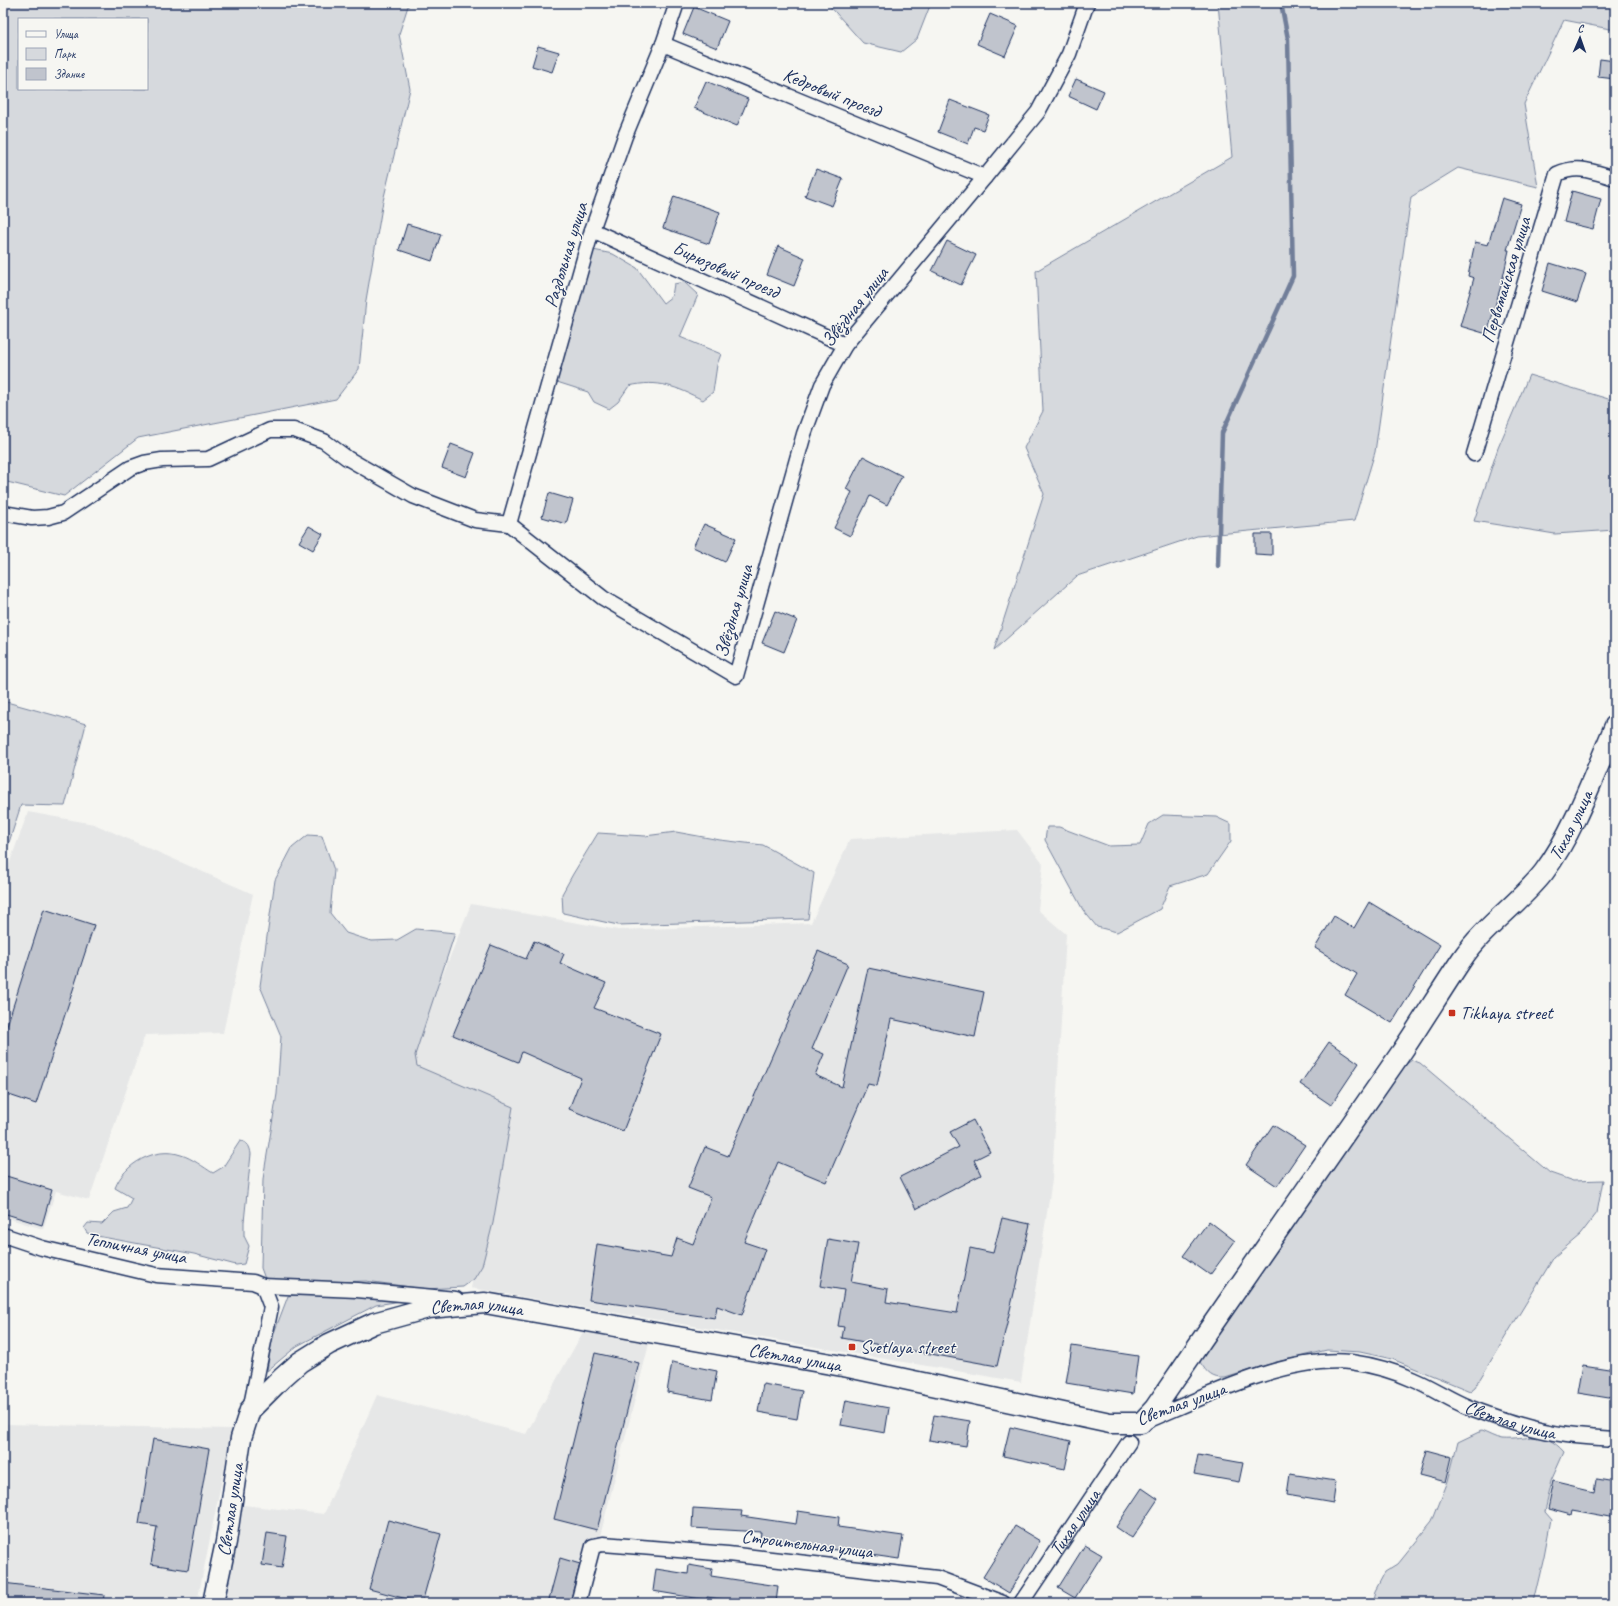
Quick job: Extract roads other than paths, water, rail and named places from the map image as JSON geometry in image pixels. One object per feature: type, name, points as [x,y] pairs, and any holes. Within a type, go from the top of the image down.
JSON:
[{"type":"street","name":"Раздольная улица","points":[[509,524],[592,230],[625,136],[663,44],[677,3]]},
{"type":"street","name":"Звёздная улица","points":[[509,524],[603,598],[736,676],[804,434],[822,384],[845,345],[985,178],[1038,112],[1069,54],[1087,3]]},
{"type":"street","name":"Кедровый проезд","points":[[663,44],[985,178]]},
{"type":"street","name":"Первомайская улица","points":[[1474,454],[1557,174],[1568,169],[1579,168],[1615,178]]},
{"type":"street","name":"Бирюзовый проезд","points":[[592,230],[845,345]]},
{"type":"street","points":[[3,513],[32,518],[48,518],[62,513],[130,468],[144,463],[162,460],[208,459],[270,430],[294,430],[324,442],[347,458],[413,496],[475,520],[509,524]]},
{"type":"street","name":"Тихая улица","points":[[1141,1423],[1155,1408],[1404,1048],[1465,955],[1506,910],[1518,901],[1545,871],[1565,838],[1615,726]]},
{"type":"street","name":"Тепличная улица","points":[[3,1235],[42,1248],[156,1275],[253,1282],[263,1286],[357,1290],[485,1302]]},
{"type":"street","points":[[250,1410],[271,1307],[263,1286]]},
{"type":"street","name":"Светлая улица","points":[[213,1603],[226,1542],[241,1438],[250,1410],[300,1362],[329,1344],[374,1323],[428,1308],[485,1302],[819,1362],[1110,1423],[1141,1423],[1234,1385],[1290,1367],[1320,1362],[1350,1362],[1387,1370],[1415,1380],[1467,1407],[1504,1420],[1566,1435],[1615,1439]]},
{"type":"street","name":"Тихая улица","points":[[1021,1603],[1128,1442]]},
{"type":"street","name":"Строительная улица","points":[[578,1603],[593,1546],[603,1544],[728,1554],[937,1578],[1003,1603]]},
{"type":"waterway","points":[[1218,566],[1222,433],[1293,276],[1288,39],[1281,3]]},
{"type":"place","name":"Tikhaya street","points":[[1452,1013]]},
{"type":"place","name":"Svetlaya street","points":[[852,1347]]}]
